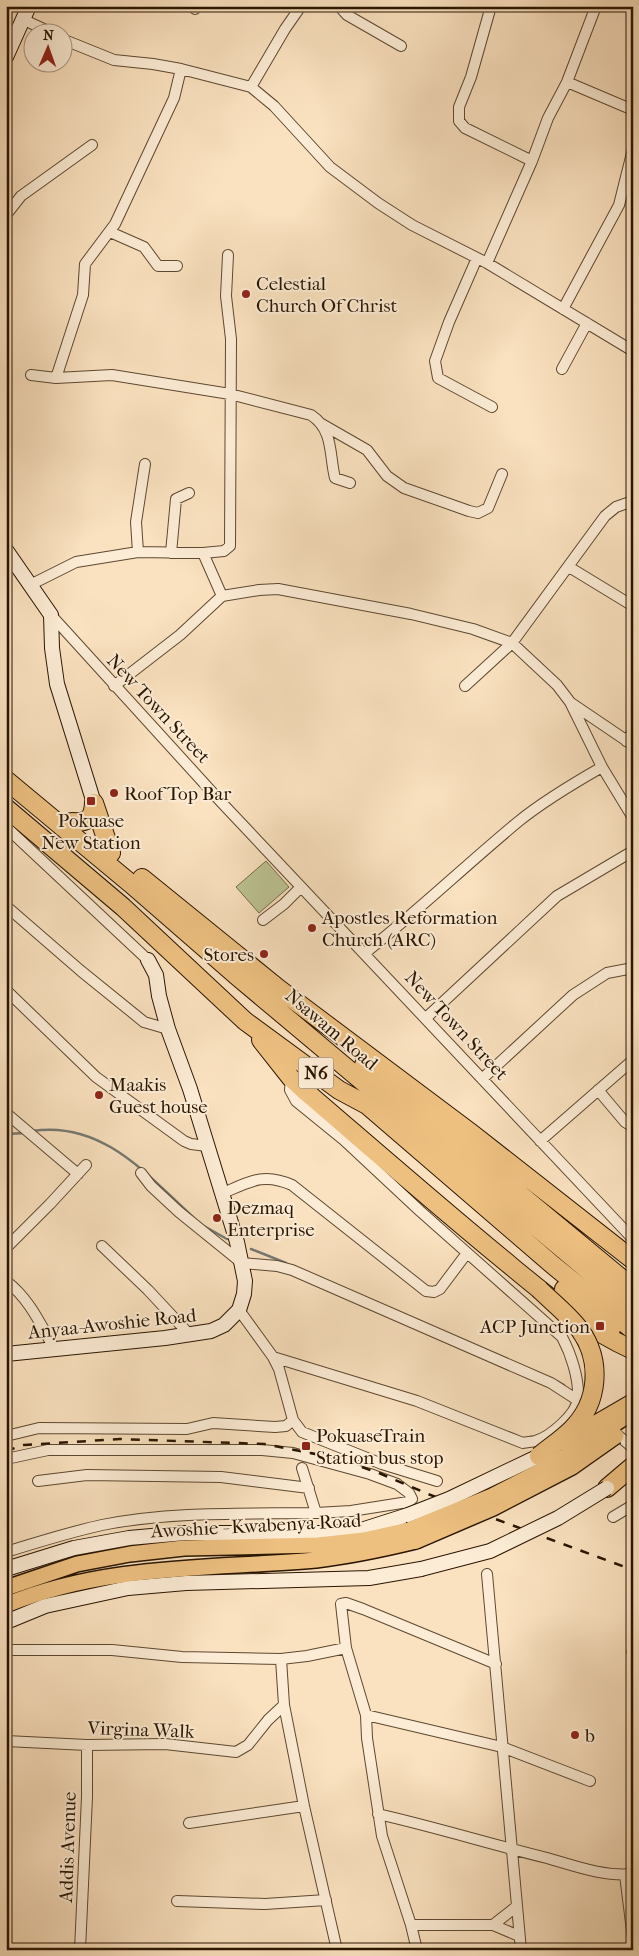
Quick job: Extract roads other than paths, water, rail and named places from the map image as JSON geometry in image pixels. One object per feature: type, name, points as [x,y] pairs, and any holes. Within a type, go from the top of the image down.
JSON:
[{"type":"highway","points":[[6,767],[279,989],[471,1133],[632,1260]]},
{"type":"highway","name":"Nsawam Road","points":[[6,780],[633,1308]]},
{"type":"highway","points":[[72,822],[82,823],[87,821],[93,812],[94,804]]},
{"type":"highway","points":[[94,804],[111,853]]},
{"type":"highway","name":"Nsawam Road","points":[[9,819],[123,907],[245,1021],[339,1090],[367,1105],[554,1266],[633,1330]]},
{"type":"highway","points":[[279,989],[387,1086],[633,1288]]},
{"type":"highway","points":[[245,1021],[291,1078],[433,1202],[570,1314],[596,1331],[633,1349]]},
{"type":"highway","points":[[339,1090],[360,1114],[633,1349]]},
{"type":"highway","points":[[539,1289],[580,1329],[590,1347],[595,1364],[596,1380],[593,1394],[584,1414],[573,1428],[539,1456]]},
{"type":"highway","points":[[539,1456],[633,1403]]},
{"type":"highway","points":[[607,1488],[633,1466]]},
{"type":"highway","points":[[607,1488],[633,1477]]},
{"type":"main road","name":"Awoshie - Kwabenya Road","points":[[6,1605],[81,1581],[126,1573],[317,1560],[372,1552],[411,1529],[492,1496],[550,1466],[633,1412]]},
{"type":"main road","name":"Awoshie - Kwabenya Road","points":[[6,1588],[77,1564],[130,1554],[184,1548],[318,1545],[364,1540],[493,1508],[572,1467],[633,1424]]},
{"type":"street","points":[[6,56],[29,6]]},
{"type":"street","points":[[251,86],[301,6]]},
{"type":"street","points":[[339,6],[347,15],[401,46]]},
{"type":"street","points":[[491,6],[471,77],[459,107],[459,121],[465,128],[532,161]]},
{"type":"street","points":[[492,407],[438,378],[435,361],[449,322],[532,161],[548,118],[567,82],[596,6]]},
{"type":"street","points":[[22,19],[28,22]]},
{"type":"street","points":[[72,43],[114,60],[181,69],[251,86],[274,106],[330,167],[378,204],[412,225],[482,261],[633,351]]},
{"type":"street","points":[[56,378],[83,295],[85,264],[110,232],[174,98],[181,69]]},
{"type":"street","points":[[567,82],[633,110]]},
{"type":"street","points":[[6,215],[20,196],[92,145]]},
{"type":"street","points":[[562,308],[619,205],[633,149]]},
{"type":"street","points":[[110,232],[144,247],[158,266],[177,266]]},
{"type":"street","points":[[30,586],[76,562],[138,552],[204,553],[224,551],[230,546],[231,339],[226,296],[228,255]]},
{"type":"street","points":[[562,369],[586,323]]},
{"type":"street","points":[[31,375],[56,378],[112,375],[230,394],[310,415],[320,423],[367,450],[386,476],[404,488],[478,513],[488,508],[502,474]]},
{"type":"street","points":[[320,423],[332,448],[335,478],[350,483]]},
{"type":"street","points":[[138,552],[136,522],[145,464]]},
{"type":"street","points":[[171,553],[176,499],[189,492]]},
{"type":"street","points":[[465,686],[512,643],[605,516],[616,507],[633,501]]},
{"type":"street","points":[[204,553],[222,596]]},
{"type":"street","points":[[9,557],[51,615],[52,648],[57,684],[94,804]]},
{"type":"street","points":[[569,567],[633,606]]},
{"type":"street","points":[[114,686],[180,635],[222,596],[264,589],[278,589],[474,628],[512,643],[557,685],[570,702],[602,766],[633,818]]},
{"type":"street","name":"New Town Street","points":[[51,615],[114,686],[301,887],[633,1239]]},
{"type":"street","points":[[570,702],[630,743],[633,732]]},
{"type":"street","points":[[365,953],[520,820],[563,789],[602,766]]},
{"type":"street","points":[[9,819],[148,960],[156,975],[159,996],[168,1029],[207,1146],[242,1263],[245,1281],[244,1294],[239,1310],[274,1357],[293,1420],[302,1432],[309,1436],[382,1464],[437,1481]]},
{"type":"street","points":[[426,1018],[557,896],[633,850]]},
{"type":"street","points":[[263,920],[284,904],[301,887]]},
{"type":"street","points":[[6,906],[144,1022],[168,1029]]},
{"type":"street","points":[[482,1079],[573,995],[608,973],[633,968]]},
{"type":"street","points":[[6,990],[96,1077],[184,1141],[207,1146]]},
{"type":"street","points":[[540,1141],[633,1060]]},
{"type":"street","points":[[274,1357],[417,1402],[524,1443],[536,1441],[552,1432],[570,1416],[578,1399],[570,1352],[562,1337],[344,1140],[296,1101],[290,1090],[291,1078]]},
{"type":"street","points":[[598,1090],[625,1122],[633,1127]]},
{"type":"street","points":[[6,1114],[78,1174]]},
{"type":"street","points":[[6,1248],[86,1165]]},
{"type":"street","points":[[141,1173],[151,1186],[179,1212],[242,1263],[277,1266],[292,1270],[551,1383],[578,1399],[633,1448]]},
{"type":"street","points":[[221,1194],[263,1178],[272,1177],[292,1184],[426,1291],[434,1292],[440,1289],[467,1253]]},
{"type":"street","points":[[102,1246],[148,1290],[190,1335]]},
{"type":"street","points":[[6,1281],[24,1297],[55,1350]]},
{"type":"street","name":"Anyaa-Awoshie Road","points":[[6,1354],[190,1335],[211,1331],[224,1325],[239,1310]]},
{"type":"street","points":[[6,1436],[39,1428],[187,1429],[213,1423],[275,1427],[286,1426],[293,1420]]},
{"type":"street","points":[[6,1459],[48,1450],[262,1450],[294,1453],[398,1484],[410,1494],[412,1499],[408,1502],[351,1511],[196,1514],[146,1519],[103,1525],[6,1552]]},
{"type":"street","points":[[6,1569],[74,1548],[129,1538],[185,1533],[331,1532],[411,1529],[449,1499],[539,1456]]},
{"type":"street","points":[[378,1477],[382,1464]]},
{"type":"street","points":[[302,1468],[316,1513]]},
{"type":"street","points":[[38,1481],[87,1475],[221,1477],[309,1488]]},
{"type":"street","points":[[6,1622],[44,1606],[128,1588],[186,1583],[369,1578],[421,1569],[490,1551],[558,1518],[607,1488]]},
{"type":"street","points":[[613,1517],[633,1505]]},
{"type":"street","points":[[487,1574],[521,1950]]},
{"type":"street","points":[[417,1950],[411,1925],[382,1836],[367,1738],[366,1716],[346,1648],[341,1604],[346,1603],[496,1664]]},
{"type":"street","points":[[6,1650],[112,1650],[164,1656],[281,1659],[308,1656],[346,1648]]},
{"type":"street","points":[[281,1659],[284,1705],[304,1806],[337,1950]]},
{"type":"street","name":"Virgina Walk","points":[[6,1741],[87,1745],[165,1744],[236,1752],[248,1745],[268,1720],[284,1705]]},
{"type":"street","points":[[366,1716],[502,1747],[590,1781]]},
{"type":"street","name":"Addis Avenue","points":[[80,1950],[87,1804],[87,1745]]},
{"type":"street","points":[[189,1823],[304,1806]]},
{"type":"street","points":[[378,1814],[433,1826],[604,1873],[629,1874],[633,1939]]},
{"type":"street","points":[[177,1901],[265,1904],[326,1900]]},
{"type":"street","points":[[493,1925],[517,1906]]},
{"type":"street","points":[[411,1925],[493,1925],[519,1936]]},
{"type":"waterway","points":[[32,1131],[57,1130],[81,1134],[102,1143],[141,1169],[194,1218]]},
{"type":"waterway","points":[[6,1134],[25,1133]]},
{"type":"waterway","points":[[202,1225],[227,1239]]},
{"type":"waterway","points":[[251,1249],[286,1263]]},
{"type":"waterway","points":[[557,1381],[564,1385]]},
{"type":"railway","points":[[6,1451],[24,1445],[120,1439],[264,1444],[335,1458],[379,1473],[428,1494],[633,1570]]},
{"type":"place","name":"Celestial Church Of Christ","points":[[246,294]]},
{"type":"place","name":"Roof Top Bar","points":[[114,793]]},
{"type":"place","name":"Pokuase New Station","points":[[91,801]]},
{"type":"place","name":"Apostles Reformation Church (ARC)","points":[[312,928]]},
{"type":"place","name":"Stores","points":[[264,954]]},
{"type":"place","name":"Maakis Guest house","points":[[99,1095]]},
{"type":"place","name":"Dezmaq Enterprise","points":[[217,1218]]},
{"type":"place","name":"ACP Junction","points":[[600,1326]]},
{"type":"place","name":"PokuaseTrain Station bus stop","points":[[306,1446]]},
{"type":"place","name":"b","points":[[575,1735]]}]
